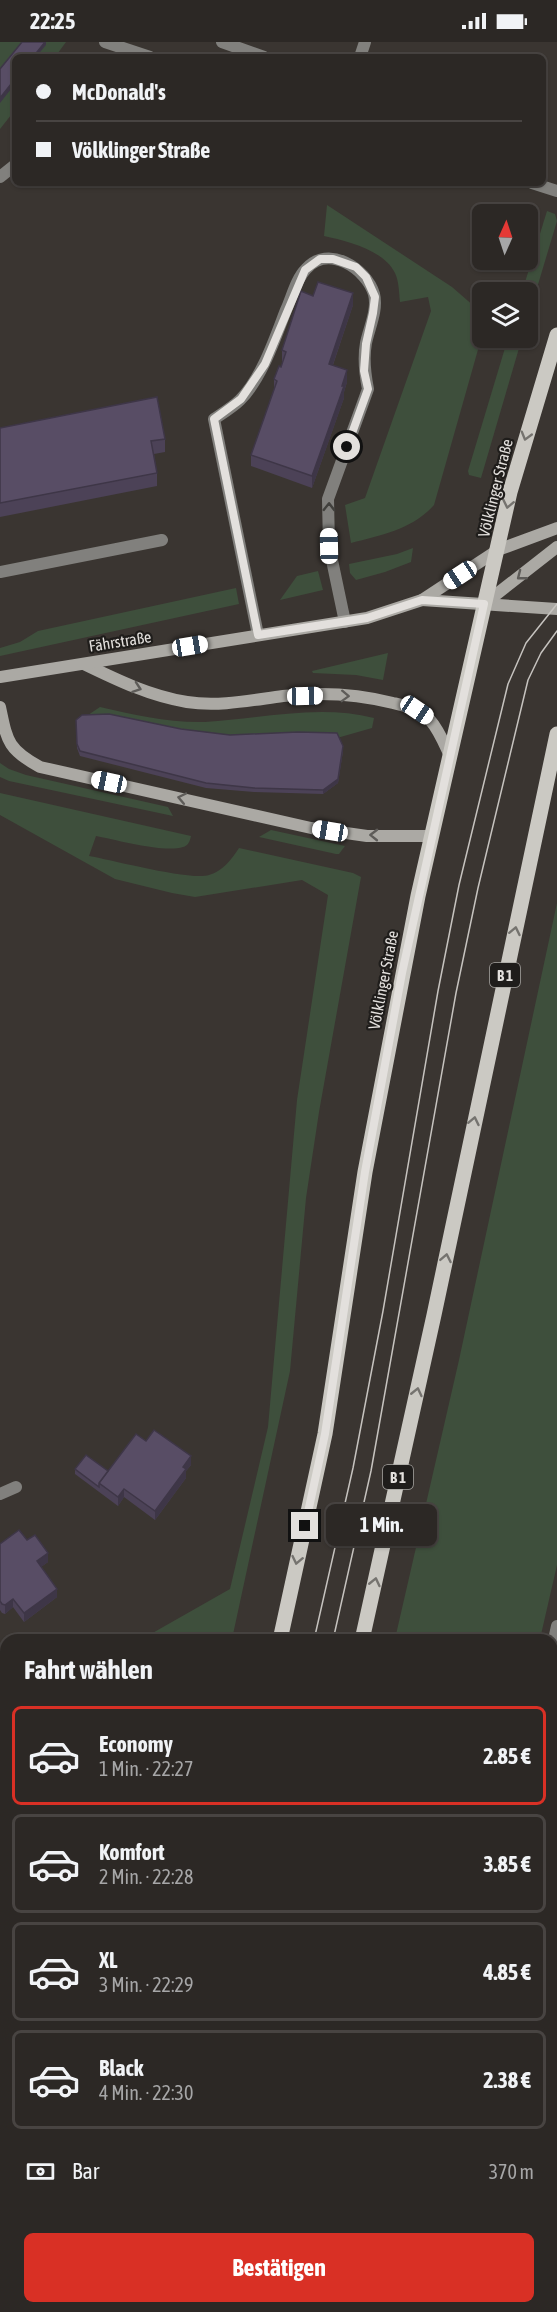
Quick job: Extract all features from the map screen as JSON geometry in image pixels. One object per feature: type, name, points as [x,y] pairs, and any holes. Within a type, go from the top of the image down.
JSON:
[{"type":"main road","name":"Völklinger Straße","points":[[281,1634],[325,1434],[365,1172],[402,973],[510,492],[557,335]]},
{"type":"main road","name":"B 1","points":[[363,1634],[434,1315],[557,734]]},
{"type":"street","points":[[105,42],[121,52]]},
{"type":"street","points":[[222,42],[256,54]]},
{"type":"street","points":[[0,177],[12,167]]},
{"type":"street","points":[[541,186],[557,191]]},
{"type":"street","points":[[258,635],[214,419],[241,399],[265,364],[305,270],[320,259],[333,259],[356,267],[366,277],[375,297],[366,344],[364,371],[368,389],[328,499],[329,546],[345,622]]},
{"type":"street","name":"Fährstraße","points":[[0,677],[375,616],[422,600],[498,550],[557,528]]},
{"type":"street","points":[[0,572],[162,540]]},
{"type":"street","points":[[484,604],[557,547]]},
{"type":"street","name":"Fährstraße","points":[[422,600],[557,609]]},
{"type":"street","points":[[84,664],[134,688],[188,702],[231,703],[286,696],[342,695],[379,699],[417,710],[428,718],[438,730],[450,756]]},
{"type":"street","points":[[0,707],[7,740],[26,759],[40,767],[339,832],[367,836],[432,836]]},
{"type":"street","points":[[0,1494],[16,1487]]},
{"type":"green space","points":[[0,42],[66,42],[57,54],[12,54],[12,114],[0,129]]},
{"type":"green space","points":[[327,205],[452,287],[472,304],[472,348],[478,348],[434,505],[417,520],[407,525],[385,534],[351,543],[345,505],[365,498],[431,311],[428,297],[400,302],[395,273],[382,258],[364,248],[324,236]]},
{"type":"green space","points":[[547,211],[555,214],[557,221],[538,285],[538,282],[525,282],[529,270],[538,270],[538,240]]},
{"type":"green space","points":[[505,348],[519,348],[481,478],[469,475],[468,471]]},
{"type":"green space","points":[[413,548],[411,562],[356,580],[350,573],[349,564],[397,554]]},
{"type":"green space","points":[[318,571],[323,590],[280,600],[297,576]]},
{"type":"green space","points":[[236,588],[239,604],[0,656],[0,648],[20,642],[38,631]]},
{"type":"green space","points":[[388,653],[383,680],[356,675],[313,673],[312,671]]},
{"type":"green space","points":[[100,707],[152,718],[192,722],[311,712],[353,714],[374,718],[372,728],[337,738],[230,740],[82,719]]},
{"type":"green space","points":[[0,763],[26,775],[168,807],[173,816],[9,781],[0,777]]},
{"type":"green space","points":[[0,793],[191,836],[186,846],[164,848],[96,836],[89,856],[169,873],[209,875],[223,868],[239,848],[353,873],[361,877],[306,1198],[290,1371],[233,1634],[151,1634],[230,1589],[268,1427],[297,1100],[328,895],[302,880],[195,897],[172,893],[115,879],[0,815]]},
{"type":"green space","points":[[271,830],[345,846],[339,854],[336,854],[259,837]]},
{"type":"green space","points":[[557,903],[557,1565],[541,1634],[396,1634],[459,1360]]},
{"type":"building","points":[[22,42],[45,42],[35,54],[12,54]]},
{"type":"building","points":[[12,54],[12,83],[0,98],[0,69]]},
{"type":"building","points":[[318,282],[353,293],[329,364],[347,370],[342,386],[344,386],[312,476],[251,455],[277,381],[274,379],[286,352],[282,350],[301,291],[313,296]]},
{"type":"building","points":[[157,397],[165,439],[151,441],[157,473],[0,503],[0,428]]},
{"type":"building","points":[[109,714],[181,729],[230,735],[337,733],[343,746],[338,779],[323,790],[254,788],[206,783],[80,751],[77,744],[76,720],[82,715]]},
{"type":"building","points":[[154,1430],[191,1456],[183,1467],[186,1469],[155,1511],[124,1489],[118,1497],[99,1483],[136,1434],[146,1441]]},
{"type":"building","points":[[86,1455],[108,1471],[99,1483],[99,1487],[75,1469]]},
{"type":"building","points":[[19,1530],[27,1540],[35,1535],[48,1553],[37,1561],[57,1589],[24,1613],[13,1599],[5,1605],[0,1601],[0,1544]]},
{"type":"tram line","points":[[315,1634],[353,1468],[459,885],[508,684],[526,643],[557,604]]},
{"type":"tram line","points":[[334,1634],[371,1471],[456,993],[478,888],[528,680],[541,653],[557,631]]},
{"type":"route","points":[[305,1526],[325,1434],[365,1172],[402,973],[484,604],[422,600],[367,618],[258,635],[214,419],[241,399],[265,364],[296,285],[305,270],[320,259],[333,259],[356,267],[366,277],[375,297],[366,344],[364,371],[368,389],[347,447]]}]
